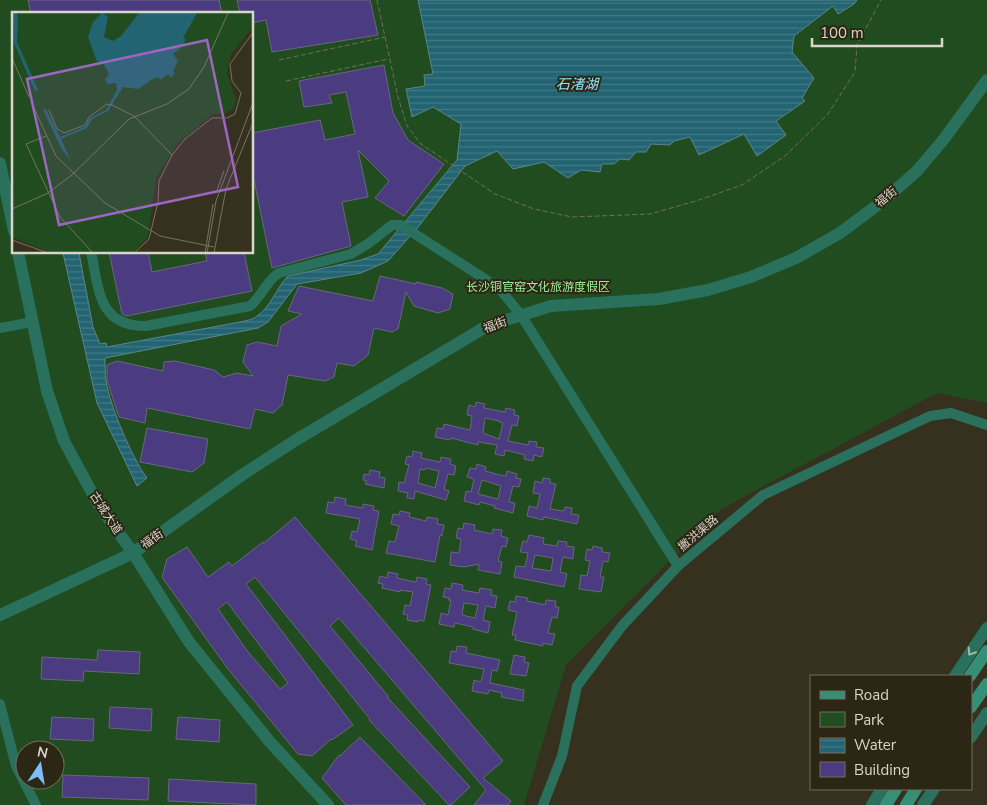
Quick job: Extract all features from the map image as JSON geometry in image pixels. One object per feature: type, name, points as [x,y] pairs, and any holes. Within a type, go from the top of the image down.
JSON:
[{"type":"main road","points":[[971,675],[987,650]]},
{"type":"main road","points":[[972,706],[987,684]]},
{"type":"main road","points":[[886,805],[895,790]]},
{"type":"main road","points":[[906,805],[915,790]]},
{"type":"street","name":"福街","points":[[0,615],[133,553],[242,475],[296,440],[487,326],[551,306],[659,299],[708,290],[751,277],[796,258],[840,233],[883,201],[917,171],[987,80]]},
{"type":"street","points":[[0,163],[12,221]]},
{"type":"street","points":[[91,254],[101,299],[106,309],[120,322],[132,326],[146,326],[250,306],[258,300],[271,278],[278,273],[351,254],[369,243],[392,224],[401,225],[499,288],[521,315],[678,566]]},
{"type":"street","name":"古城大道","points":[[18,254],[47,391],[64,441],[97,502],[133,553],[188,642],[270,742],[328,805]]},
{"type":"street","points":[[0,328],[32,322]]},
{"type":"street","name":"撇洪渠路","points":[[543,805],[562,756],[577,686],[622,626],[678,566],[763,495],[930,416],[951,413],[987,425]]},
{"type":"street","points":[[957,675],[987,628]]},
{"type":"street","points":[[0,704],[16,766],[36,805]]},
{"type":"street","points":[[972,736],[987,713]]},
{"type":"street","points":[[872,805],[881,790]]},
{"type":"street","points":[[923,805],[933,790]]},
{"type":"path","points":[[377,0],[398,97],[407,126],[421,144],[495,194],[534,209],[572,217],[650,214],[696,201],[742,185],[785,156],[828,114],[855,72],[857,45],[881,0]]},
{"type":"path","points":[[279,60],[385,37]]},
{"type":"path","points":[[286,80],[390,58]]},
{"type":"green space","name":"长沙铜官窑文化旅游度假区","points":[[0,0],[987,0],[987,403],[937,393],[721,509],[566,665],[524,805],[0,805]]},
{"type":"water","name":"石渚湖","points":[[418,0],[857,0],[838,14],[833,6],[794,36],[792,52],[814,78],[802,98],[805,101],[776,121],[786,135],[757,156],[744,134],[699,155],[690,137],[674,141],[670,145],[651,144],[646,152],[636,152],[629,160],[620,159],[614,164],[602,164],[600,172],[581,170],[568,178],[544,162],[513,169],[497,151],[465,166],[419,226],[388,261],[361,273],[297,284],[268,322],[258,328],[105,358],[106,381],[112,404],[128,445],[147,478],[137,486],[97,403],[63,254],[79,254],[93,327],[100,344],[106,343],[107,347],[245,321],[256,317],[266,308],[288,276],[361,260],[378,254],[457,160],[461,124],[433,107],[412,117],[406,89],[425,86],[424,75],[433,74]]},
{"type":"building","points":[[28,0],[219,0],[222,12],[31,12]]},
{"type":"building","points":[[237,0],[370,0],[378,35],[272,52],[266,20],[254,23],[254,12],[240,12]]},
{"type":"building","points":[[384,65],[393,113],[408,140],[444,164],[404,216],[375,198],[389,181],[358,150],[368,197],[342,202],[351,246],[272,268],[254,180],[254,133],[320,120],[325,140],[355,134],[346,92],[329,95],[332,103],[304,107],[299,81]]},
{"type":"building","points":[[109,254],[148,254],[152,272],[207,261],[205,254],[244,254],[252,291],[126,316],[122,314]]},
{"type":"building","points":[[380,276],[442,288],[453,294],[450,309],[438,313],[414,306],[406,292],[398,329],[392,332],[374,328],[368,355],[354,366],[337,363],[334,377],[325,381],[288,375],[282,405],[273,413],[255,409],[250,429],[147,408],[145,423],[119,417],[107,380],[107,365],[117,361],[163,371],[164,362],[175,361],[214,370],[223,377],[237,373],[253,376],[243,362],[247,345],[257,342],[277,346],[281,326],[302,314],[288,311],[299,286],[373,301]]},
{"type":"building","points":[[476,402],[485,404],[484,408],[505,412],[506,408],[515,410],[514,415],[519,416],[517,426],[512,425],[508,441],[528,445],[529,441],[537,442],[536,447],[544,448],[542,457],[534,455],[533,461],[524,459],[525,455],[505,450],[504,456],[495,454],[497,445],[478,442],[478,445],[451,438],[450,440],[435,437],[437,428],[443,429],[444,424],[470,430],[472,416],[467,415],[469,405],[475,407]],"holes":[[[485,418],[503,423],[499,439],[483,433]]]},
{"type":"building","points":[[147,428],[208,439],[204,463],[192,472],[140,462]]},
{"type":"building","points":[[413,451],[422,453],[421,458],[440,462],[441,457],[451,459],[450,464],[456,466],[454,475],[448,474],[444,489],[449,491],[446,500],[415,491],[414,499],[407,498],[408,493],[398,491],[399,482],[404,483],[409,465],[405,464],[407,456],[412,457]],"holes":[[[426,468],[439,471],[435,488],[418,483],[420,469],[425,470]]]},
{"type":"building","points":[[477,464],[486,467],[485,471],[500,475],[506,476],[507,471],[517,474],[516,478],[521,479],[519,487],[513,486],[509,502],[515,503],[513,513],[480,502],[479,505],[464,501],[466,491],[471,492],[474,479],[467,477],[470,468],[476,469]],"holes":[[[482,480],[501,486],[498,499],[478,494]]]},
{"type":"building","points":[[370,470],[380,472],[379,477],[385,478],[384,488],[365,484],[367,481],[363,480],[364,474],[369,475]]},
{"type":"building","points":[[543,478],[550,479],[550,483],[556,484],[550,509],[564,511],[565,507],[572,508],[571,514],[579,515],[577,524],[544,517],[543,520],[527,516],[529,506],[537,508],[540,494],[533,493],[535,481],[542,483]]},
{"type":"building","points":[[335,497],[346,499],[345,505],[363,508],[363,504],[374,506],[373,510],[379,511],[372,550],[355,546],[357,541],[350,539],[352,531],[357,532],[360,519],[326,513],[328,502],[334,503]]},
{"type":"building","points":[[400,511],[410,513],[409,517],[426,521],[427,517],[438,519],[437,524],[444,525],[442,536],[440,535],[435,562],[386,553],[389,541],[395,542],[399,526],[391,524],[393,514],[399,515]]},
{"type":"building","points":[[295,517],[503,761],[483,778],[511,801],[508,805],[474,805],[486,790],[339,618],[330,626],[387,697],[470,787],[449,805],[369,720],[255,577],[246,584],[353,725],[331,739],[312,756],[298,754],[228,669],[162,577],[167,559],[187,547],[208,577],[229,562],[232,566]],"holes":[[[227,602],[288,683],[280,689],[248,652],[218,609]]]},
{"type":"building","points":[[464,523],[475,525],[474,530],[492,534],[493,529],[502,530],[501,536],[508,538],[506,547],[502,546],[498,561],[502,562],[500,574],[478,570],[479,564],[464,567],[450,565],[451,552],[459,553],[461,539],[456,538],[458,528],[463,529]]},
{"type":"building","points":[[529,535],[544,538],[543,544],[557,546],[558,541],[567,542],[566,546],[574,547],[573,559],[563,557],[560,572],[567,574],[564,587],[514,577],[516,566],[525,567],[528,553],[520,552],[523,541],[527,542]],"holes":[[[535,555],[553,558],[551,571],[532,568]]]},
{"type":"building","points":[[593,546],[602,548],[602,552],[610,553],[608,562],[603,561],[600,577],[604,577],[601,592],[579,589],[581,575],[587,576],[590,561],[585,560],[587,549],[592,550]]},
{"type":"building","points":[[388,572],[398,574],[397,578],[410,581],[416,582],[417,577],[427,579],[426,584],[431,585],[424,621],[407,620],[408,615],[403,614],[405,605],[410,606],[413,592],[400,590],[400,592],[382,588],[383,584],[378,583],[380,576],[387,578]]},
{"type":"building","points":[[452,583],[463,585],[462,590],[479,593],[480,588],[492,590],[491,595],[497,596],[495,608],[486,606],[483,620],[490,622],[488,633],[455,623],[454,627],[439,624],[441,613],[448,615],[451,600],[443,597],[445,588],[451,589]],"holes":[[[464,603],[478,605],[475,618],[462,615]]]},
{"type":"building","points":[[516,596],[528,598],[527,601],[545,605],[546,600],[556,601],[555,607],[559,607],[557,618],[552,617],[548,633],[555,634],[552,645],[543,643],[543,646],[515,640],[516,635],[512,635],[517,612],[508,610],[510,601],[515,602]]},
{"type":"building","points":[[457,646],[467,647],[466,653],[500,660],[497,671],[492,670],[490,683],[524,690],[523,701],[501,697],[502,693],[489,690],[488,694],[472,691],[474,680],[481,682],[484,669],[449,663],[451,651],[456,652]]},
{"type":"building","points":[[98,650],[140,652],[139,674],[84,671],[83,681],[41,679],[42,657],[97,660]]},
{"type":"building","points":[[514,655],[525,657],[524,662],[529,663],[526,676],[510,674]]},
{"type":"building","points":[[110,707],[152,709],[151,731],[109,728]]},
{"type":"building","points":[[52,717],[94,719],[93,741],[50,739]]},
{"type":"building","points":[[178,717],[220,720],[219,742],[176,739]]},
{"type":"building","points":[[360,737],[426,805],[346,805],[322,778],[339,755]]},
{"type":"building","points":[[65,775],[149,778],[148,800],[62,797],[62,790],[65,790]]},
{"type":"building","points":[[169,779],[256,784],[256,805],[168,801]]}]
